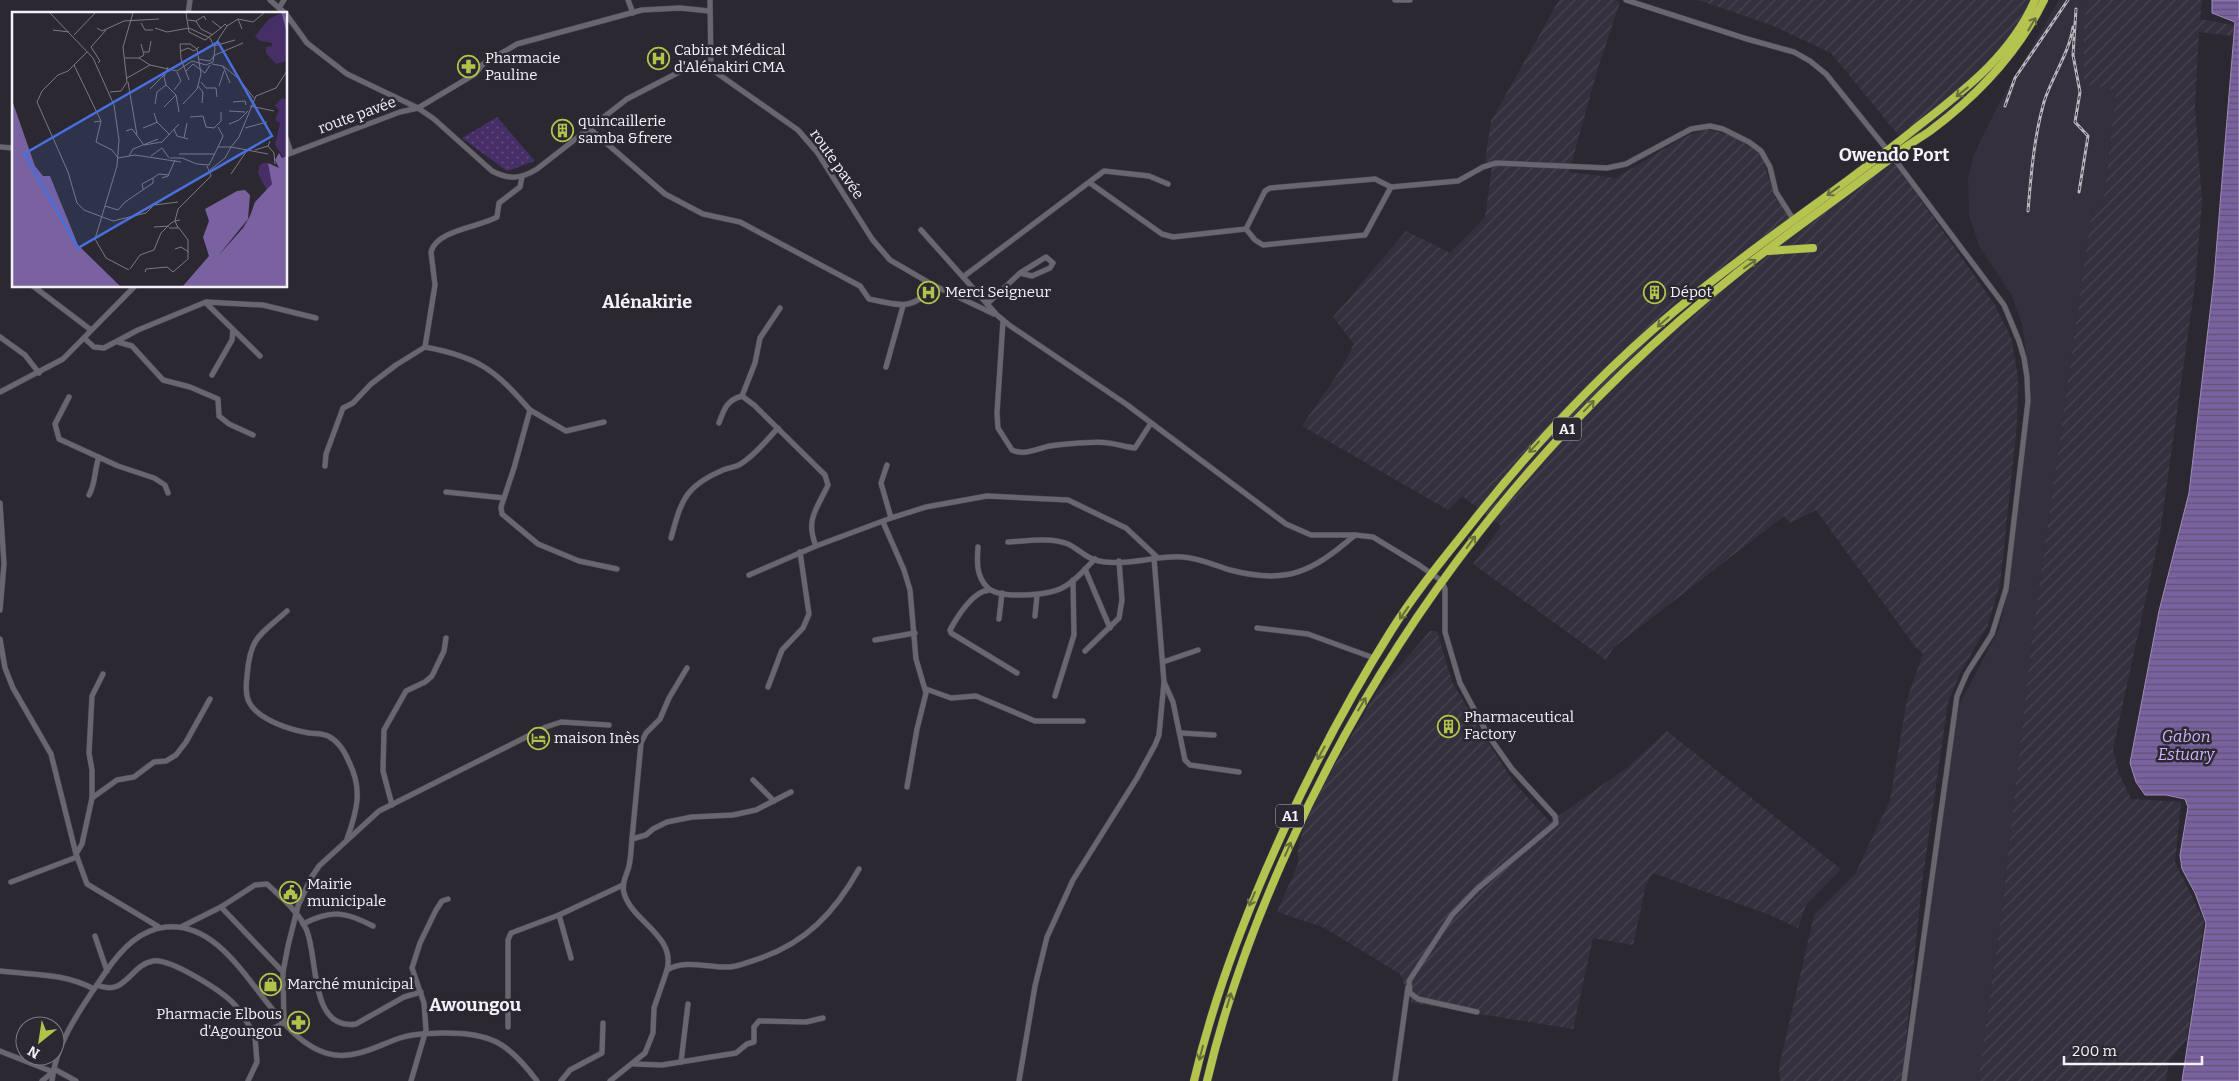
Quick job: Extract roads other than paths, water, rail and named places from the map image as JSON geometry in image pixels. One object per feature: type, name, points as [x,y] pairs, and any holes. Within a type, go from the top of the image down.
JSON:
[{"type":"highway","name":"A1","points":[[1207,1081],[1230,997],[1246,949],[1263,904],[1310,801],[1351,722],[1394,652],[1442,581],[1492,513],[1554,442],[1599,396],[1665,334],[1739,272],[1799,227],[1890,153],[1987,71],[2011,42],[2035,0]]},
{"type":"highway","name":"A1","points":[[1194,1081],[1218,991],[1253,895],[1312,770],[1374,658],[1431,572],[1507,478],[1584,393],[1692,296],[1793,220],[1890,153],[1932,129],[1998,70],[2023,38],[2044,0]]},
{"type":"highway","points":[[1768,251],[1813,248]]},
{"type":"street","points":[[270,0],[284,12]]},
{"type":"street","points":[[280,8],[284,0]]},
{"type":"street","points":[[628,0],[633,13]]},
{"type":"street","points":[[425,347],[435,285],[432,247],[443,237],[497,216],[499,203],[520,187],[522,177],[537,169],[626,98],[664,78],[697,65],[711,68],[710,0]]},
{"type":"street","points":[[1395,0],[1410,0]]},
{"type":"street","points":[[1626,0],[1794,52],[1810,61],[1826,74],[1890,153],[2004,305],[2024,358],[2028,400],[2006,589],[1992,634],[1962,684],[1955,708],[1904,1081]]},
{"type":"street","points":[[288,17],[307,43],[347,74],[418,108],[475,74],[483,64],[516,44],[633,13],[662,8],[709,11]]},
{"type":"street","name":"route pavée","points":[[711,68],[739,90],[798,130],[817,152],[880,250],[901,267],[933,285],[997,315]]},
{"type":"street","name":"route pavée","points":[[289,154],[400,112],[418,108],[434,119],[492,171],[502,176],[522,177]]},
{"type":"street","points":[[1246,229],[1265,191],[1270,188],[1375,179],[1391,187],[1458,182],[1483,167],[1496,163],[1596,169],[1616,166],[1686,131],[1710,126],[1735,134],[1761,151],[1770,168],[1776,192],[1799,227]]},
{"type":"street","points":[[589,128],[665,194],[704,214],[740,222],[860,286],[869,299],[904,306],[925,297],[933,285]]},
{"type":"street","points":[[963,276],[1090,183],[1102,172],[1148,176],[1168,184]]},
{"type":"street","points":[[1090,183],[1168,237],[1246,229]]},
{"type":"street","points":[[1246,229],[1255,240],[1263,245],[1365,235],[1391,187]]},
{"type":"street","points":[[921,230],[1003,321],[1083,374],[1286,524],[1311,535],[1355,535],[1379,540],[1431,572],[1442,581],[1445,589],[1445,632],[1460,683],[1488,735],[1512,768],[1555,816],[1556,823],[1477,889],[1452,914],[1409,981],[1395,1081]]},
{"type":"street","points":[[987,304],[1020,272],[1046,257],[1053,263],[1050,268],[1032,276],[1020,272]]},
{"type":"street","points":[[35,288],[91,330]]},
{"type":"street","points":[[0,392],[39,373],[63,358],[133,288]]},
{"type":"street","points":[[84,338],[100,349],[118,342],[138,330],[206,302],[263,305],[316,318]]},
{"type":"street","points":[[206,302],[260,356]]},
{"type":"street","points":[[886,367],[904,306]]},
{"type":"street","points":[[742,396],[755,363],[760,338],[780,308]]},
{"type":"street","points":[[1003,321],[997,413],[998,428],[1012,450],[1016,452],[1057,445],[1106,442],[1135,448],[1151,423]]},
{"type":"street","points":[[212,375],[232,340],[233,329]]},
{"type":"street","points":[[0,337],[25,355],[39,373]]},
{"type":"street","points":[[118,342],[132,346],[163,380],[190,387],[218,399],[218,416],[229,424],[253,435]]},
{"type":"street","points":[[325,466],[326,454],[343,408],[353,403],[371,384],[396,365],[425,347],[467,357],[486,367],[509,385],[530,410],[566,432],[604,422]]},
{"type":"street","points":[[719,423],[724,408],[732,399],[742,396]]},
{"type":"street","points":[[742,396],[778,428],[825,475],[828,485],[810,522],[811,533],[816,546]]},
{"type":"street","points":[[70,397],[57,417],[55,424],[56,434],[64,442],[154,478],[165,486],[168,493]]},
{"type":"street","points":[[530,410],[501,507],[502,514],[538,544],[579,561],[617,569]]},
{"type":"street","points":[[671,538],[681,502],[690,490],[721,470],[738,466],[757,451],[778,428]]},
{"type":"street","points":[[89,495],[95,485],[94,470],[99,457]]},
{"type":"street","points":[[887,465],[881,483],[892,518]]},
{"type":"street","points":[[446,492],[504,498]]},
{"type":"street","points":[[749,575],[800,552],[892,518],[934,505],[987,496],[1068,500],[1126,528],[1156,557],[1164,682],[1159,735],[1155,745],[1073,880],[1047,937],[1035,986],[1019,1081]]},
{"type":"street","points":[[0,503],[4,582],[0,610]]},
{"type":"street","points":[[883,522],[904,570],[910,590],[916,659],[926,690],[907,787]]},
{"type":"street","points":[[1008,542],[1064,543],[1094,560],[1119,561],[1156,557],[1195,559],[1230,569],[1271,576],[1298,573],[1319,564],[1355,535]]},
{"type":"street","points":[[978,547],[977,565],[982,580],[989,590]]},
{"type":"street","points":[[768,687],[782,650],[803,628],[809,614],[800,552]]},
{"type":"street","points":[[1017,673],[951,633],[950,630],[961,611],[981,592],[989,590],[1002,593],[1037,595],[1060,589],[1073,580],[1094,560]]},
{"type":"street","points":[[1085,651],[1117,622],[1121,610],[1119,561]]},
{"type":"street","points":[[1085,569],[1110,628]]},
{"type":"street","points":[[1055,696],[1074,635],[1073,580]]},
{"type":"street","points":[[999,619],[1002,593]]},
{"type":"street","points":[[1035,616],[1037,595]]},
{"type":"street","points":[[287,611],[252,645],[249,653],[247,694],[250,703],[262,715],[300,731],[329,737],[337,742],[347,756],[356,775],[358,799],[356,814],[347,839]]},
{"type":"street","points":[[1257,628],[1308,634],[1374,658]]},
{"type":"street","points":[[875,640],[915,633]]},
{"type":"street","points":[[0,638],[3,668],[19,700],[51,754],[76,856],[87,884],[160,928]]},
{"type":"street","points":[[392,805],[383,771],[384,730],[406,691],[425,682],[432,676],[444,651],[446,638]]},
{"type":"street","points":[[1163,662],[1198,650]]},
{"type":"street","points":[[610,1081],[645,1053],[653,1033],[654,1008],[668,970],[668,952],[627,900],[623,885],[629,868],[641,743],[646,733],[660,719],[669,698],[687,668]]},
{"type":"street","points":[[11,882],[76,856],[82,844],[92,798],[89,714],[94,688],[103,674]]},
{"type":"street","points":[[1164,682],[1181,734],[1187,763],[1240,772]]},
{"type":"street","points":[[926,690],[952,698],[976,696],[1034,721],[1083,721]]},
{"type":"street","points":[[92,798],[117,780],[134,777],[154,762],[166,761],[176,755],[186,742],[210,698]]},
{"type":"street","points":[[284,1022],[283,972],[296,913],[311,878],[330,855],[354,835],[371,817],[485,756],[556,723],[609,725]]},
{"type":"street","points":[[1181,734],[1214,735]]},
{"type":"street","points":[[753,780],[774,801]]},
{"type":"street","points":[[632,840],[646,835],[657,826],[667,822],[692,818],[733,816],[756,810],[791,792]]},
{"type":"street","points":[[668,970],[679,965],[735,966],[781,952],[803,937],[826,916],[846,892],[859,869]]},
{"type":"street","points":[[181,928],[221,907],[255,885],[267,884],[296,913],[307,930],[323,1006],[327,1014],[338,1022],[348,1025],[356,1024],[404,997],[421,992]]},
{"type":"street","points":[[508,1026],[510,937],[515,930],[559,915],[623,885]]},
{"type":"street","points":[[411,1081],[425,1034],[425,1010],[421,992],[412,968],[436,910],[442,901],[448,899]]},
{"type":"street","points":[[221,907],[283,972]]},
{"type":"street","points":[[303,924],[336,913],[346,913],[374,926]]},
{"type":"street","points":[[559,915],[571,958]]},
{"type":"street","points":[[52,1081],[53,1070],[72,1025],[95,987],[128,945],[146,932],[160,928],[181,928],[204,937],[227,954],[284,1022],[310,1046],[336,1056],[355,1055],[406,1036],[467,1033],[489,1037],[506,1047],[537,1081]]},
{"type":"street","points":[[95,936],[107,971]]},
{"type":"street","points":[[0,971],[59,976],[78,980],[95,987],[111,989],[118,986],[142,966],[154,961],[161,961],[202,981],[228,998],[240,1011],[255,1037],[257,1062],[248,1081]]},
{"type":"street","points":[[1409,981],[1410,993],[1418,999],[1477,1012]]},
{"type":"street","points":[[681,1062],[688,1004]]},
{"type":"street","points":[[633,1064],[662,1065],[736,1052],[747,1044],[754,1042],[754,1027],[759,1021],[806,1022],[823,1018]]},
{"type":"street","points":[[255,1037],[284,1022]]},
{"type":"street","points":[[561,1081],[570,1070],[602,1053],[603,1023]]},
{"type":"street","points":[[0,1051],[53,1070],[76,1081]]},
{"type":"street","points":[[42,1081],[53,1070]]},
{"type":"water","name":"Gabon Estuary","points":[[2212,0],[2239,0],[2239,1081],[2182,1081],[2206,923],[2195,893],[2182,869],[2180,855],[2188,807],[2185,799],[2166,795],[2145,795],[2136,782],[2130,763],[2159,611],[2189,493],[2214,278],[2235,22],[2212,13]]},
{"type":"railway","points":[[2005,106],[2015,78],[2068,0]]},
{"type":"railway","points":[[2076,9],[2073,55],[2080,92],[2075,122],[2088,136],[2079,192]]},
{"type":"railway","points":[[2028,211],[2033,156],[2044,102],[2068,46],[2073,27]]},
{"type":"place","name":"Cabinet Médical d'Alénakiri CMA","points":[[658,59]]},
{"type":"place","name":"Pharmacie Pauline","points":[[469,67]]},
{"type":"place","name":"quincaillerie samba &frere","points":[[562,130]]},
{"type":"place","name":"Merci Seigneur","points":[[929,292]]},
{"type":"place","name":"Dépot","points":[[1654,292]]},
{"type":"place","name":"Pharmaceutical Factory","points":[[1448,726]]},
{"type":"place","name":"maison Inès","points":[[538,738]]},
{"type":"place","name":"Mairie municipale","points":[[291,893]]},
{"type":"place","name":"Marché municipal","points":[[271,984]]},
{"type":"place","name":"Pharmacie Elbous d'Agoungou","points":[[298,1023]]},
{"type":"district","name":"Owendo Port","points":[[1894,155]]},
{"type":"district","name":"Alénakirie","points":[[647,302]]},
{"type":"district","name":"Awoungou","points":[[475,1005]]}]
